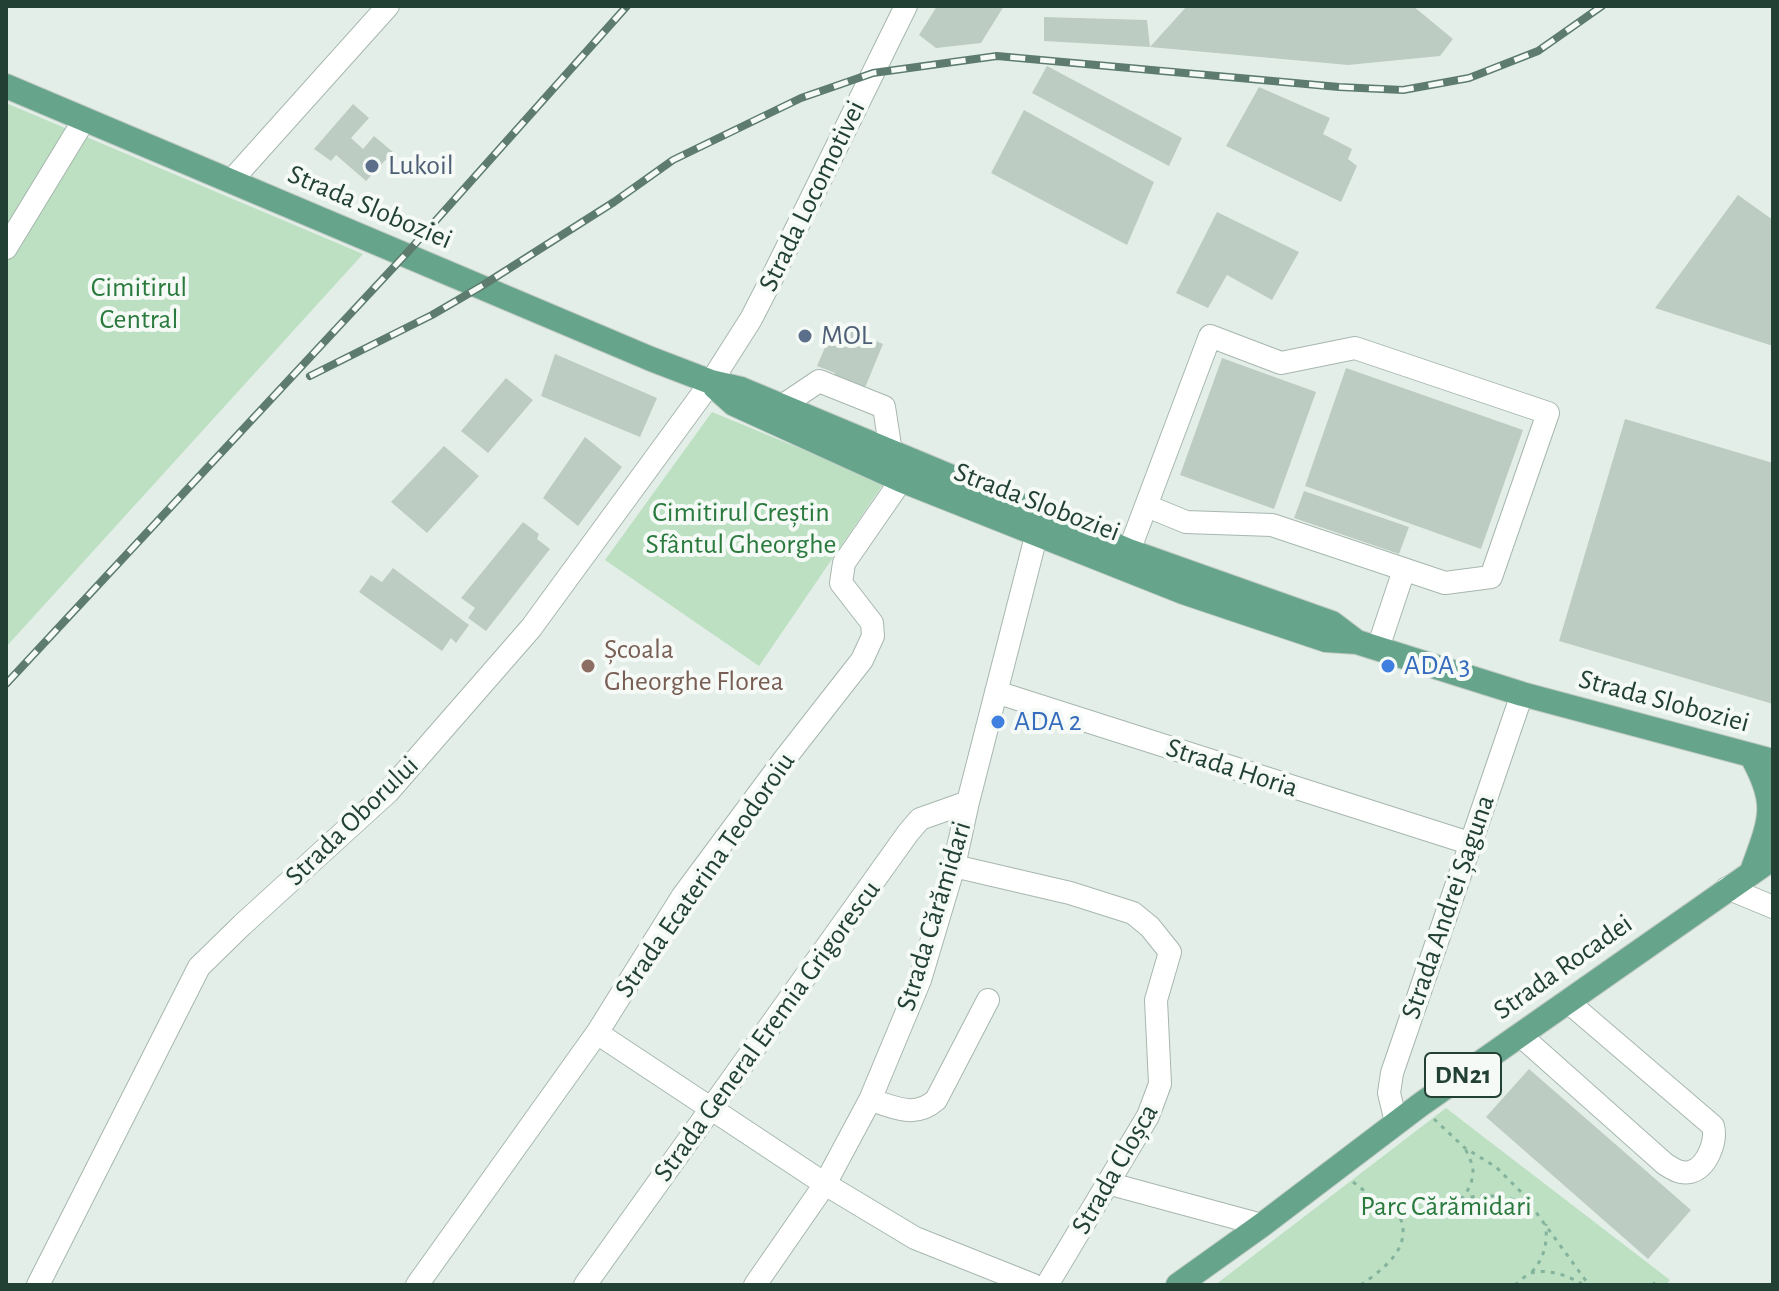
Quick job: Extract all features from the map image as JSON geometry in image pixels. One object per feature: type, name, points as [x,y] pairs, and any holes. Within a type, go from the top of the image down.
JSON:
[{"type":"main road","name":"Strada Sloboziei","points":[[6,86],[711,382],[741,389],[782,406],[900,464],[1183,592],[1326,640],[1367,645],[1522,694],[1762,758]]},
{"type":"main road","name":"Strada Sloboziei","points":[[711,382],[734,404],[900,464]]},
{"type":"main road","name":"Strada Sloboziei","points":[[1039,525],[1129,551],[1332,623],[1367,645]]},
{"type":"main road","points":[[1762,758],[1773,795],[1766,863]]},
{"type":"main road","name":"Strada Rocadei","points":[[1178,1285],[1396,1122],[1766,863],[1773,850]]},
{"type":"street","points":[[231,181],[388,6]]},
{"type":"street","name":"Strada Locomotivei","points":[[711,382],[751,319],[906,6]]},
{"type":"street","points":[[6,248],[84,120]]},
{"type":"street","points":[[1129,551],[1210,336],[1281,363],[1355,348],[1548,413],[1491,577],[1445,583],[1272,525],[1186,522],[1147,506]]},
{"type":"street","points":[[782,406],[819,381],[884,407],[900,464]]},
{"type":"street","name":"Strada Oborului","points":[[38,1285],[199,967],[388,792],[531,628],[711,382]]},
{"type":"street","name":"Strada Ecaterina Teodoroiu","points":[[417,1285],[597,1033],[682,897],[869,648],[873,636],[872,623],[841,583],[841,571],[900,464]]},
{"type":"street","name":"Strada Cărămidari","points":[[755,1285],[825,1184],[870,1100],[920,980],[954,866],[1039,525]]},
{"type":"street","points":[[1367,645],[1404,570]]},
{"type":"street","name":"Strada Horia","points":[[996,692],[1469,843]]},
{"type":"street","name":"Strada Andrei Șaguna","points":[[1396,1122],[1389,1093],[1392,1073],[1522,694]]},
{"type":"street","name":"Strada General Eremia Grigorescu","points":[[585,1285],[908,833],[920,819],[968,802]]},
{"type":"street","name":"Strada Cloșca","points":[[954,866],[1108,903],[1133,913],[1168,947],[1170,958],[1156,1000],[1160,1084],[1157,1096],[1047,1285]]},
{"type":"street","points":[[1727,888],[1773,907]]},
{"type":"street","points":[[870,1100],[903,1109],[925,1110],[936,1100],[988,1000]]},
{"type":"street","points":[[1520,1035],[1665,1164],[1676,1171],[1687,1173],[1696,1170],[1713,1146],[1713,1126],[1567,1001]]},
{"type":"street","points":[[597,1033],[825,1184],[915,1238],[1033,1285]]},
{"type":"street","points":[[1107,1183],[1262,1225]]},
{"type":"path","points":[[1420,1105],[1465,1148],[1496,1167],[1546,1224],[1589,1285]]},
{"type":"path","points":[[1461,1200],[1471,1183],[1474,1168],[1465,1148]]},
{"type":"path","points":[[1334,1168],[1397,1210],[1423,1213],[1445,1210],[1477,1194],[1502,1195],[1531,1205]]},
{"type":"path","points":[[1361,1285],[1382,1270],[1400,1248],[1403,1230],[1397,1210]]},
{"type":"path","points":[[1515,1285],[1542,1260],[1547,1245],[1546,1224]]},
{"type":"path","points":[[1530,1273],[1549,1272],[1576,1279],[1583,1285]]},
{"type":"path","points":[[1652,1285],[1660,1280]]},
{"type":"green space","name":"Cimitirul Central","points":[[6,103],[363,254],[6,647]]},
{"type":"green space","name":"Cimitirul Creștin Sfântul Gheorghe","points":[[712,412],[884,483],[759,666],[605,560]]},
{"type":"green space","name":"Parc Cărămidari","points":[[1446,1108],[1670,1280],[1666,1285],[1215,1285]]},
{"type":"building","points":[[937,6],[1004,6],[981,43],[936,48],[919,35]]},
{"type":"building","points":[[1187,6],[1413,6],[1453,39],[1440,56],[1348,65],[1150,47]]},
{"type":"building","points":[[1044,17],[1147,20],[1150,47],[1044,41]]},
{"type":"building","points":[[1047,66],[1182,138],[1169,166],[1032,93]]},
{"type":"building","points":[[1259,87],[1330,118],[1323,134],[1352,149],[1348,159],[1357,166],[1341,202],[1226,146]]},
{"type":"building","points":[[353,104],[369,118],[351,138],[363,149],[374,136],[393,152],[366,181],[336,155],[331,161],[314,149]]},
{"type":"building","points":[[1024,110],[1154,182],[1127,245],[991,173]]},
{"type":"building","points":[[1738,195],[1773,220],[1773,346],[1655,308]]},
{"type":"building","points":[[1217,212],[1299,252],[1272,300],[1227,275],[1208,308],[1176,293]]},
{"type":"building","points":[[835,324],[883,344],[860,400],[829,387],[835,373],[817,366]]},
{"type":"building","points":[[555,354],[657,398],[640,437],[541,396]]},
{"type":"building","points":[[1222,358],[1316,392],[1274,509],[1180,475]]},
{"type":"building","points":[[1346,368],[1523,430],[1481,549],[1305,486]]},
{"type":"building","points":[[506,378],[533,400],[488,453],[461,431]]},
{"type":"building","points":[[1625,419],[1773,463],[1773,704],[1559,641]]},
{"type":"building","points":[[585,437],[622,467],[578,526],[543,498]]},
{"type":"building","points":[[444,446],[479,476],[427,533],[391,502]]},
{"type":"building","points":[[1304,491],[1409,527],[1399,554],[1294,518]]},
{"type":"building","points":[[523,522],[539,534],[537,539],[550,549],[486,631],[468,618],[475,608],[461,598]]},
{"type":"building","points":[[393,568],[469,625],[456,643],[451,638],[442,651],[359,592],[371,575],[382,582]]},
{"type":"building","points":[[1529,1069],[1691,1210],[1648,1259],[1486,1117]]},
{"type":"railway","points":[[6,684],[406,254],[627,6]]},
{"type":"railway","points":[[310,376],[432,315],[480,287],[614,202],[673,160],[801,98],[873,73],[997,56],[1403,90],[1469,78],[1538,51],[1602,6]]},
{"type":"place","name":"Lukoil","points":[[372,166]]},
{"type":"place","name":"MOL","points":[[805,336]]},
{"type":"place","name":"Școala Gheorghe Florea","points":[[588,666]]},
{"type":"place","name":"ADA 3","points":[[1388,666]]},
{"type":"place","name":"ADA 2","points":[[998,722]]}]
